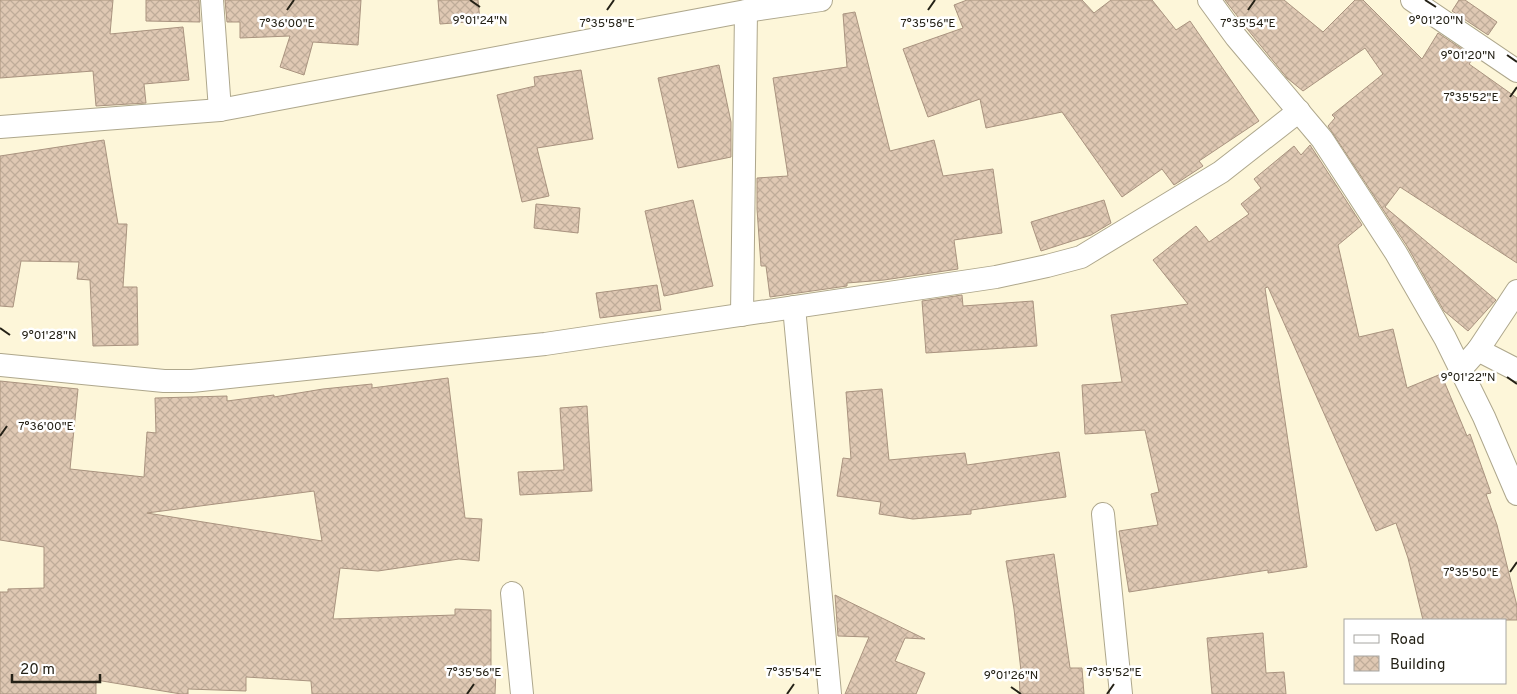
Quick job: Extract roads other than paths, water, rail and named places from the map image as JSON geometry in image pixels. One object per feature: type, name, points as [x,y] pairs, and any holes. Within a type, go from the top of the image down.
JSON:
[{"type":"street","points":[[212,0],[220,110]]},
{"type":"street","points":[[0,127],[220,110],[746,11],[821,0]]},
{"type":"street","points":[[1209,0],[1236,36],[1322,139],[1396,253],[1445,338],[1484,417],[1517,494]]},
{"type":"street","points":[[1412,0],[1517,71]]},
{"type":"street","points":[[742,315],[746,11]]},
{"type":"street","points":[[0,365],[164,381],[192,380],[546,344],[996,277],[1080,257],[1221,172],[1299,111]]},
{"type":"street","points":[[1460,370],[1478,350],[1517,291]]},
{"type":"street","points":[[794,307],[830,694]]},
{"type":"street","points":[[1478,350],[1517,370]]},
{"type":"street","points":[[1104,514],[1121,694]]},
{"type":"street","points":[[512,593],[522,694]]}]
